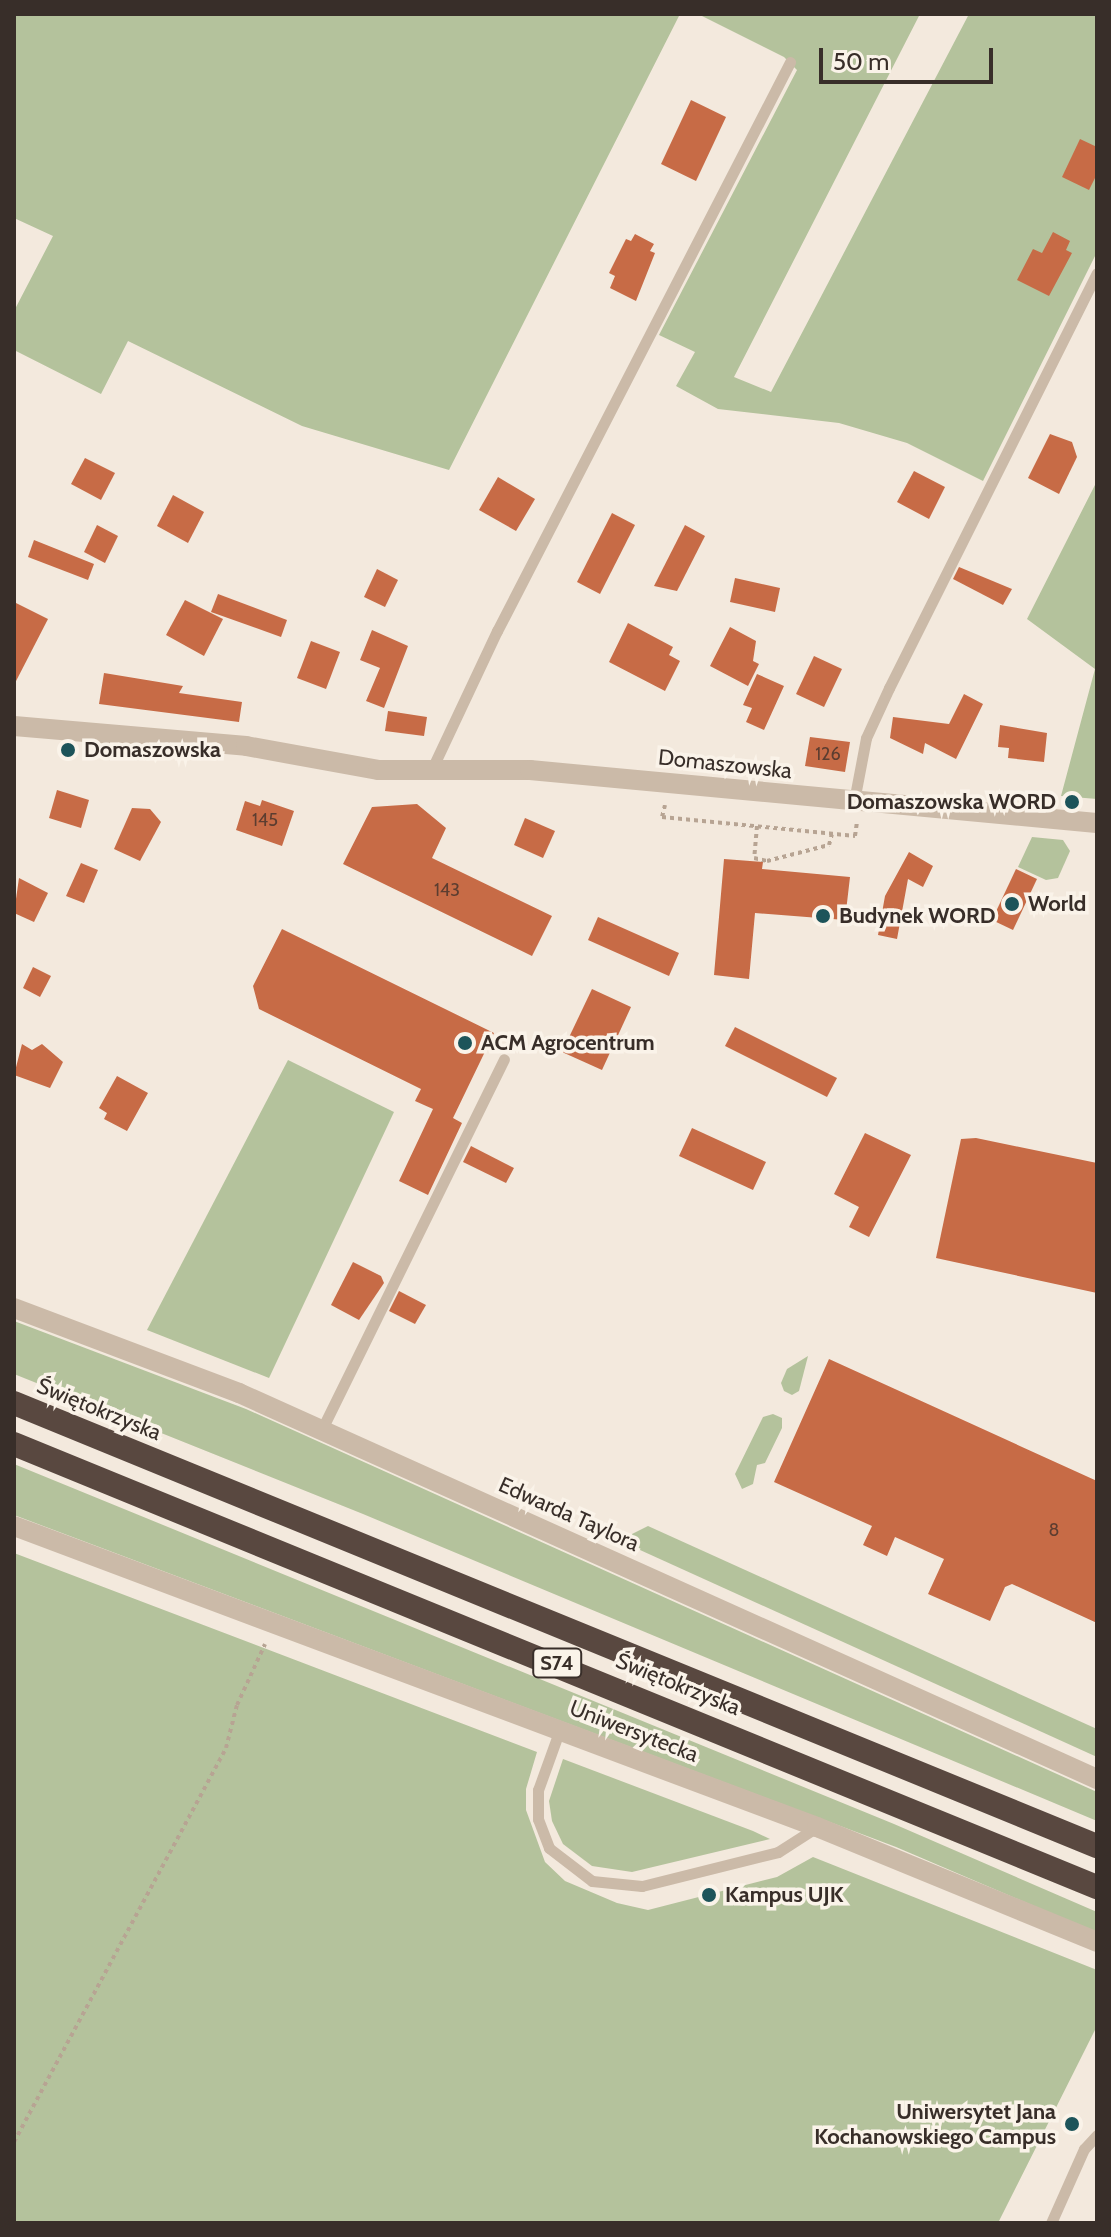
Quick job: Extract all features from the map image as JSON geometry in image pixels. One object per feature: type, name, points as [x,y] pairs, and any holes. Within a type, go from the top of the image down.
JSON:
[{"type":"highway","name":"Świętokrzyska","points":[[14,1403],[1097,1846]]},
{"type":"highway","name":"Świętokrzyska","points":[[14,1444],[1097,1887]]},
{"type":"street","name":"Domaszowska","points":[[14,726],[246,746],[378,770],[530,770],[855,809],[1097,823]]},
{"type":"street","name":"Edwarda Taylora","points":[[14,1308],[144,1353],[322,1429],[1097,1779]]},
{"type":"street","name":"Uniwersytecka","points":[[14,1526],[817,1827],[1097,1942]]},
{"type":"lane","points":[[431,772],[497,631],[790,62]]},
{"type":"lane","points":[[855,809],[866,738],[1097,273]]},
{"type":"lane","points":[[322,1429],[504,1059]]},
{"type":"lane","points":[[560,1729],[538,1790],[538,1819],[549,1848],[573,1872],[592,1881],[642,1886],[778,1852],[817,1827]]},
{"type":"lane","points":[[1051,2223],[1084,2149],[1097,2135]]},
{"type":"path","points":[[657,799],[666,800],[662,817],[855,836],[855,809]]},
{"type":"path","points":[[757,826],[754,858],[767,861],[829,845],[832,834]]},
{"type":"path","points":[[14,2142],[226,1748],[237,1705],[274,1623]]},
{"type":"green space","points":[[14,14],[680,14],[449,470],[302,426],[128,341],[101,394],[14,350],[14,311],[53,236],[14,218]]},
{"type":"green space","points":[[698,14],[920,14],[734,377],[771,392],[969,14],[1097,14],[1097,252],[983,481],[907,443],[839,423],[718,409],[676,386],[695,352],[659,335],[797,70],[784,57]]},
{"type":"green space","points":[[1097,481],[1097,799],[1061,796],[1095,669],[1027,619]]},
{"type":"green space","points":[[1032,837],[1063,840],[1070,851],[1058,878],[1046,880],[1018,867]]},
{"type":"green space","points":[[288,1060],[394,1112],[269,1378],[147,1330]]},
{"type":"green space","points":[[14,1321],[246,1409],[1097,1792],[1097,1821],[363,1514],[14,1374]]},
{"type":"green space","points":[[808,1356],[799,1391],[792,1395],[784,1391],[781,1383],[787,1369]]},
{"type":"green space","points":[[773,1414],[782,1418],[782,1428],[765,1463],[757,1465],[753,1484],[742,1489],[735,1474],[763,1417]]},
{"type":"green space","points":[[14,1464],[894,1824],[1097,1912],[1097,1933],[896,1847],[14,1515]]},
{"type":"green space","points":[[648,1526],[1097,1729],[1097,1757],[629,1545],[632,1534]]},
{"type":"green space","points":[[14,1553],[537,1752],[526,1789],[526,1810],[545,1862],[565,1881],[617,1903],[648,1910],[777,1877],[813,1857],[1097,1970],[1097,2026],[998,2223],[14,2223]]},
{"type":"green space","points":[[563,1759],[770,1839],[632,1872],[592,1866],[563,1844],[552,1821],[549,1801]]},
{"type":"building","points":[[691,100],[726,117],[696,181],[661,164]]},
{"type":"building","points":[[1080,139],[1097,147],[1097,174],[1089,190],[1062,177]]},
{"type":"building","points":[[1053,232],[1070,241],[1066,250],[1072,253],[1049,296],[1017,280],[1033,249],[1042,253]]},
{"type":"building","points":[[635,234],[654,244],[650,251],[655,253],[636,301],[610,288],[615,276],[609,273],[626,239],[631,241]]},
{"type":"building","points":[[1050,434],[1072,442],[1077,457],[1059,494],[1028,478]]},
{"type":"building","points":[[85,458],[115,473],[101,500],[71,484]]},
{"type":"building","points":[[914,471],[945,487],[929,519],[897,502]]},
{"type":"building","points":[[498,477],[535,499],[516,531],[479,510]]},
{"type":"building","points":[[173,495],[204,512],[188,543],[157,526]]},
{"type":"building","points":[[612,513],[635,525],[600,594],[577,582]]},
{"type":"building","points":[[97,525],[118,536],[105,563],[84,552]]},
{"type":"building","points":[[685,525],[705,536],[677,591],[654,586]]},
{"type":"building","points":[[34,540],[94,564],[88,580],[28,557]]},
{"type":"building","points":[[959,567],[1012,589],[1003,605],[953,579]]},
{"type":"building","points":[[377,569],[398,580],[385,607],[364,597]]},
{"type":"building","points":[[735,578],[780,588],[775,612],[730,602]]},
{"type":"building","points":[[218,594],[287,620],[281,637],[211,612]]},
{"type":"building","points":[[185,600],[223,619],[204,656],[166,635]]},
{"type":"building","points":[[14,602],[48,619],[14,685]]},
{"type":"building","points":[[628,623],[673,647],[669,655],[680,661],[665,691],[609,662]]},
{"type":"building","points":[[730,627],[756,641],[753,661],[759,664],[748,686],[710,666]]},
{"type":"building","points":[[372,630],[408,646],[384,708],[366,701],[380,668],[360,660]]},
{"type":"building","points":[[311,641],[340,652],[326,689],[297,678]]},
{"type":"building","points":[[814,656],[842,669],[824,707],[796,694]]},
{"type":"building","points":[[104,673],[183,686],[179,693],[242,702],[239,722],[99,704]]},
{"type":"building","points":[[757,674],[784,686],[764,730],[746,722],[752,708],[743,705]]},
{"type":"building","points":[[964,694],[983,704],[956,759],[925,743],[923,754],[890,738],[893,717],[949,724]]},
{"type":"building","points":[[388,711],[427,717],[424,736],[385,731]]},
{"type":"building","points":[[1000,725],[1047,733],[1044,762],[1008,758],[1009,748],[998,747]]},
{"type":"building","points":[[810,737],[850,742],[845,772],[805,766]]},
{"type":"building","points":[[57,790],[89,800],[81,828],[49,818]]},
{"type":"building","points":[[262,800],[294,811],[282,846],[236,830],[245,801],[260,806]]},
{"type":"building","points":[[417,804],[446,828],[432,858],[552,916],[532,956],[343,864],[372,807]]},
{"type":"building","points":[[132,808],[150,809],[161,822],[140,861],[114,849]]},
{"type":"building","points":[[525,818],[555,831],[543,858],[514,845]]},
{"type":"building","points":[[909,852],[933,866],[923,887],[908,879],[897,939],[878,935],[885,896]]},
{"type":"building","name":"Budynek WORD","points":[[724,859],[763,862],[762,869],[850,877],[845,920],[755,913],[749,979],[714,975]]},
{"type":"building","points":[[81,863],[98,870],[84,903],[66,896]]},
{"type":"building","name":"World","points":[[1016,869],[1037,879],[1013,930],[992,920]]},
{"type":"building","points":[[19,878],[48,893],[34,922],[14,913]]},
{"type":"building","points":[[598,917],[679,953],[669,976],[588,940]]},
{"type":"building","points":[[282,929],[494,1033],[453,1118],[462,1123],[428,1195],[399,1181],[433,1109],[415,1101],[421,1089],[259,1009],[253,986]]},
{"type":"building","points":[[33,967],[51,976],[40,997],[23,988]]},
{"type":"building","points":[[592,989],[631,1007],[602,1070],[562,1052]]},
{"type":"building","points":[[735,1027],[837,1078],[827,1097],[725,1046]]},
{"type":"building","points":[[22,1044],[32,1050],[42,1044],[63,1062],[50,1088],[14,1075]]},
{"type":"building","points":[[117,1076],[148,1093],[127,1131],[104,1119],[107,1113],[99,1108]]},
{"type":"building","points":[[692,1128],[766,1162],[753,1190],[679,1156]]},
{"type":"building","points":[[865,1133],[911,1155],[869,1237],[849,1227],[859,1207],[834,1194]]},
{"type":"building","points":[[976,1138],[1097,1163],[1097,1293],[936,1258],[961,1139]]},
{"type":"building","points":[[471,1146],[514,1168],[506,1183],[463,1162]]},
{"type":"building","points":[[353,1262],[381,1276],[384,1283],[359,1320],[331,1305]]},
{"type":"building","points":[[399,1291],[426,1305],[415,1324],[389,1311]]},
{"type":"building","points":[[829,1359],[1097,1481],[1097,1623],[1012,1584],[1005,1587],[990,1621],[928,1594],[944,1559],[895,1537],[887,1556],[863,1545],[872,1526],[774,1482]]},
{"type":"place","name":"Domaszowska","points":[[68,750]]},
{"type":"place","name":"Domaszowska WORD","points":[[1072,802]]},
{"type":"place","name":"World","points":[[1012,904]]},
{"type":"place","name":"Budynek WORD","points":[[823,916]]},
{"type":"place","name":"ACM Agrocentrum","points":[[465,1043]]},
{"type":"place","name":"Kampus UJK","points":[[709,1895]]},
{"type":"place","name":"Uniwersytet Jana Kochanowskiego Campus","points":[[1072,2124]]}]
